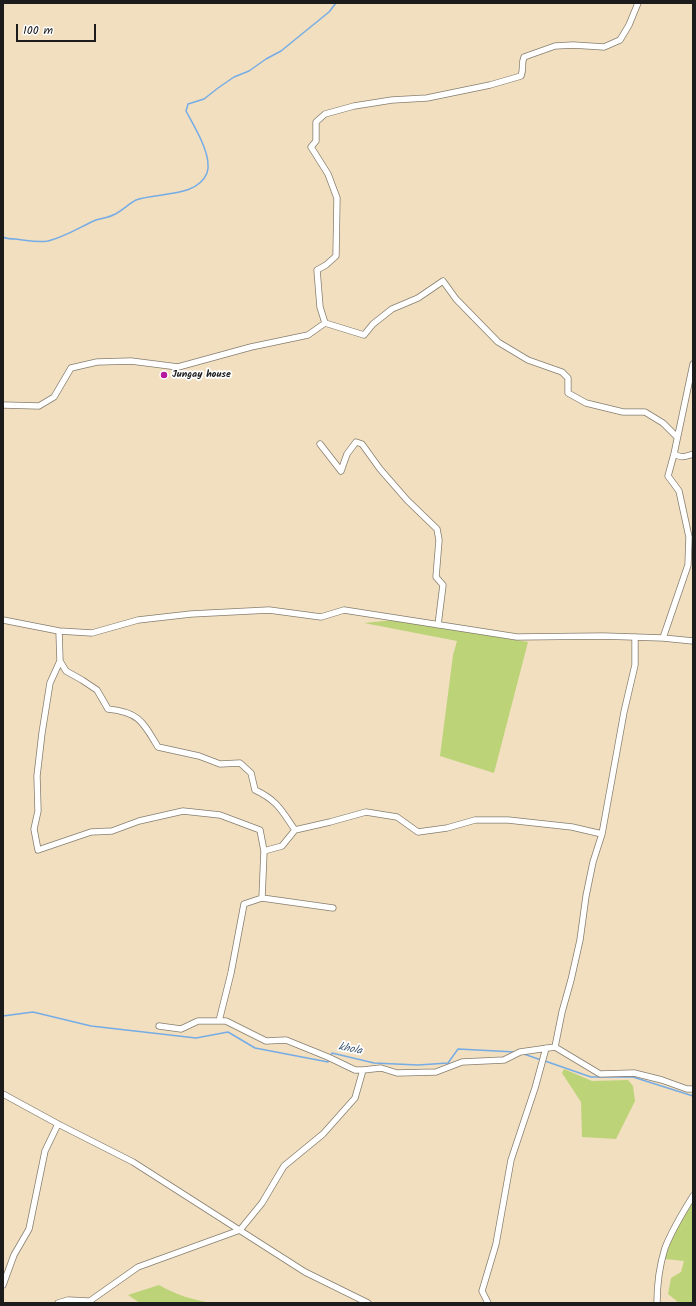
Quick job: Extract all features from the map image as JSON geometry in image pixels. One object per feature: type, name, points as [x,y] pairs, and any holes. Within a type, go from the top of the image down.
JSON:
[{"type":"street","points":[[325,323],[320,307],[317,270],[326,265],[336,256],[337,198],[328,174],[310,147],[316,141],[316,122],[325,114],[354,106],[392,100],[427,98],[490,85],[522,76],[524,70],[522,63],[524,57],[555,46],[573,45],[604,47],[620,40],[629,25],[638,3]]},
{"type":"street","points":[[325,323],[364,335],[373,324],[392,309],[418,298],[443,281],[456,298],[498,342],[528,360],[562,372],[568,378],[568,393],[586,403],[623,412],[645,412],[663,423],[677,436]]},
{"type":"street","points":[[3,406],[39,406],[54,397],[71,368],[97,362],[131,361],[178,367],[250,346],[308,335],[325,323]]},
{"type":"street","points":[[663,638],[688,565],[689,537],[679,491],[668,476],[693,364]]},
{"type":"street","points":[[320,444],[341,472],[347,454],[356,442],[362,444],[384,475],[437,529],[439,540],[436,577],[443,585],[438,625]]},
{"type":"street","points":[[674,454],[679,457],[693,454]]},
{"type":"street","points":[[3,620],[59,631],[92,633],[138,620],[191,614],[269,610],[322,617],[344,610],[517,637],[603,636],[663,638],[693,641]]},
{"type":"street","points":[[59,631],[60,661],[50,683],[37,776],[38,811],[34,829],[38,850],[92,832],[112,831],[139,820],[184,811],[220,815],[260,830],[264,852],[262,898]]},
{"type":"street","points":[[555,1047],[580,940],[593,862],[602,834],[624,712],[635,665],[635,637]]},
{"type":"street","points":[[60,661],[66,671],[97,690],[108,709],[130,713],[144,724],[158,747],[199,756],[220,764],[240,763],[251,773],[255,790],[268,796],[295,830]]},
{"type":"street","points":[[264,852],[282,846],[295,830],[366,812],[397,817],[418,832],[447,828],[475,820],[508,820],[572,827],[602,834]]},
{"type":"street","points":[[219,1021],[231,972],[244,904],[262,898],[334,908]]},
{"type":"street","points":[[159,1026],[181,1029],[198,1021],[226,1021],[266,1041],[286,1040],[355,1070],[380,1068],[397,1073],[436,1072],[462,1062],[504,1060],[520,1052],[555,1047],[600,1074],[634,1073],[693,1090]]},
{"type":"street","points":[[488,1303],[482,1291],[496,1244],[511,1160],[535,1088],[546,1048]]},
{"type":"street","points":[[58,1303],[68,1300],[88,1302],[138,1267],[240,1230],[262,1202],[284,1166],[323,1134],[355,1098],[363,1070]]},
{"type":"street","points":[[3,1094],[133,1162],[305,1272],[368,1303]]},
{"type":"street","points":[[3,1285],[14,1255],[29,1230],[45,1151],[58,1124]]},
{"type":"street","points":[[657,1303],[657,1289],[665,1248],[679,1218],[693,1196]]},
{"type":"green space","points":[[395,620],[528,642],[494,773],[440,756],[453,655],[457,641],[364,623]]},
{"type":"green space","points":[[564,1069],[592,1081],[628,1080],[633,1086],[635,1101],[616,1139],[582,1137],[581,1102],[562,1073]]},
{"type":"green space","points":[[693,1201],[693,1303],[679,1303],[668,1294],[671,1278],[681,1272],[684,1261],[665,1259],[674,1232]]},
{"type":"green space","points":[[159,1285],[185,1297],[212,1303],[140,1303],[128,1295]]},
{"type":"waterway","points":[[3,237],[36,242],[48,241],[96,220],[111,216],[136,200],[176,193],[195,187],[202,181],[207,173],[208,166],[202,141],[186,111],[188,104],[204,99],[234,77],[249,71],[281,51],[329,12],[336,3]]},
{"type":"waterway","name":"khola","points":[[3,1016],[33,1012],[91,1026],[196,1038],[228,1032],[255,1048],[328,1062],[332,1053],[374,1063],[418,1065],[448,1063],[458,1049],[515,1052]]},
{"type":"waterway","name":"khola","points":[[524,1054],[541,1060]]},
{"type":"waterway","name":"khola","points":[[545,1061],[591,1077],[633,1077],[693,1096]]},
{"type":"place","name":"Jungay house","points":[[164,375]]}]
